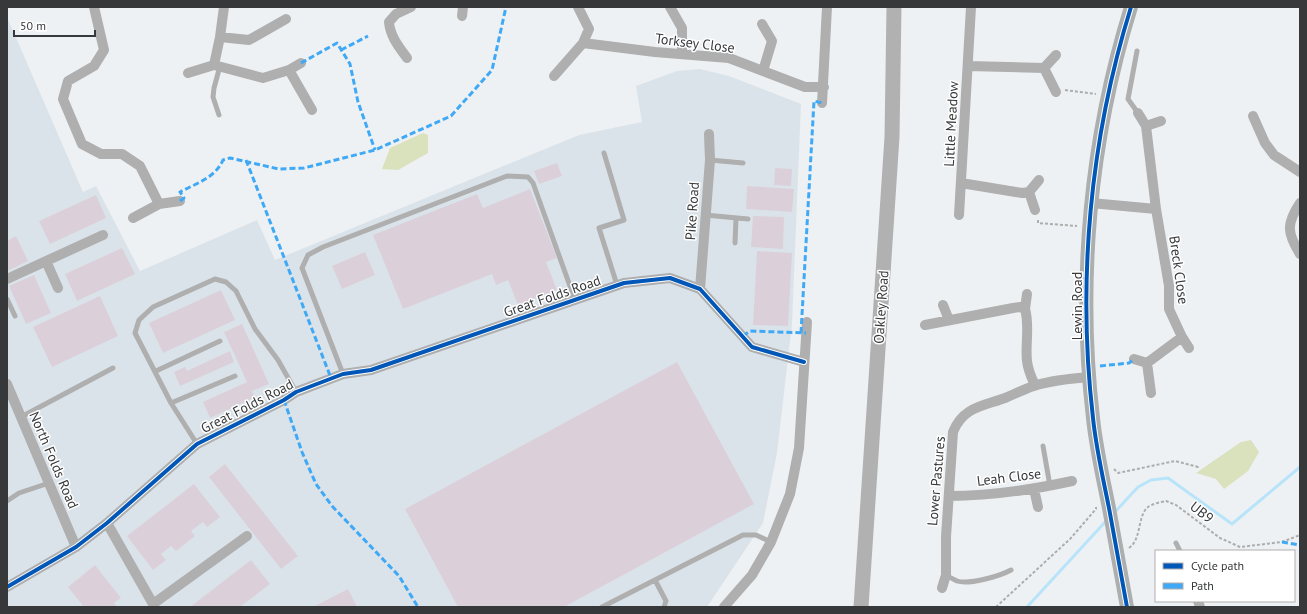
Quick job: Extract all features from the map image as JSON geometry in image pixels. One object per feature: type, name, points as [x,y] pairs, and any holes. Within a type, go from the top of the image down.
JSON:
[{"type":"main road","name":"Oakley Road","points":[[861,607],[892,137],[894,7]]},
{"type":"street","points":[[94,7],[104,50],[94,66],[68,81],[63,99],[82,144],[101,154],[122,154],[140,166],[159,204]]},
{"type":"street","points":[[217,66],[224,7]]},
{"type":"street","points":[[407,58],[394,40],[389,28],[389,22],[395,10],[410,7]]},
{"type":"street","points":[[554,76],[584,43],[589,29],[578,7]]},
{"type":"street","points":[[670,7],[682,28],[682,54]]},
{"type":"street","points":[[822,103],[827,7]]},
{"type":"street","name":"Little Meadow","points":[[960,215],[971,7]]},
{"type":"street","name":"Lewin Road","points":[[1127,607],[1093,420],[1089,377],[1087,288],[1091,203],[1098,150],[1113,72],[1132,7]]},
{"type":"street","points":[[220,37],[249,40],[286,19]]},
{"type":"street","points":[[762,24],[772,41],[762,71]]},
{"type":"street","name":"Torksey Close","points":[[584,43],[729,58],[805,87],[824,87]]},
{"type":"street","points":[[1056,55],[1044,68],[1056,92]]},
{"type":"street","points":[[188,73],[217,66],[263,78],[289,70],[302,62]]},
{"type":"street","name":"Little Meadow","points":[[968,66],[1044,68]]},
{"type":"street","points":[[289,70],[312,110]]},
{"type":"street","name":"Breck Close","points":[[1138,113],[1146,126],[1156,209],[1169,286],[1169,309],[1182,338],[1189,348]]},
{"type":"street","points":[[1253,116],[1265,143],[1274,155],[1300,172]]},
{"type":"street","points":[[1146,126],[1161,121]]},
{"type":"street","name":"Pike Road","points":[[700,289],[710,160],[709,134]]},
{"type":"street","points":[[1035,210],[1029,192],[1039,180]]},
{"type":"street","name":"Little Meadow","points":[[961,183],[1022,193],[1029,192]]},
{"type":"street","points":[[133,218],[159,204],[180,201]]},
{"type":"street","points":[[1091,203],[1156,209]]},
{"type":"street","points":[[1300,203],[1290,221],[1289,232],[1294,245],[1300,254]]},
{"type":"street","points":[[7,279],[102,235]]},
{"type":"street","points":[[46,261],[58,288]]},
{"type":"street","name":"Great Folds Road","points":[[7,587],[76,547],[107,523],[197,444],[284,400],[296,392],[343,374],[371,370],[621,284],[670,278],[700,289]]},
{"type":"street","points":[[700,289],[752,347],[804,362]]},
{"type":"street","points":[[1027,294],[1025,309],[1028,321],[1026,360],[1029,374],[1035,385]]},
{"type":"street","points":[[944,305],[948,320]]},
{"type":"street","points":[[925,325],[1013,308],[1020,307],[1025,309]]},
{"type":"street","points":[[724,607],[752,575],[771,542],[790,494],[799,448],[807,322]]},
{"type":"street","points":[[1147,363],[1182,338]]},
{"type":"street","points":[[1134,359],[1147,363]]},
{"type":"street","points":[[1147,363],[1151,393]]},
{"type":"street","name":"Lower Pastures","points":[[942,588],[946,575],[946,537],[953,432],[959,420],[980,405],[1004,398],[1035,385],[1089,377]]},
{"type":"street","name":"North Folds Road","points":[[7,384],[76,547]]},
{"type":"street","name":"Leah Close","points":[[949,496],[972,496],[1034,489],[1072,481]]},
{"type":"street","points":[[1034,489],[1038,507]]},
{"type":"street","points":[[107,523],[154,605],[247,536]]},
{"type":"lane","points":[[1137,51],[1128,99],[1138,113]]},
{"type":"lane","points":[[217,66],[213,97],[219,115]]},
{"type":"lane","points":[[604,153],[624,220],[599,228],[621,284]]},
{"type":"lane","points":[[710,160],[743,163]]},
{"type":"lane","points":[[343,374],[302,268],[308,255],[323,247],[507,176],[528,177],[533,183],[575,300]]},
{"type":"lane","points":[[705,215],[748,218]]},
{"type":"lane","points":[[735,243],[736,218]]},
{"type":"lane","points":[[197,444],[171,403],[156,371],[135,333],[139,320],[153,307],[215,279],[226,282],[236,291],[255,328],[278,360],[296,392]]},
{"type":"lane","points":[[7,298],[15,316]]},
{"type":"lane","points":[[156,371],[220,341]]},
{"type":"lane","points":[[21,417],[113,368]]},
{"type":"lane","points":[[171,403],[235,376]]},
{"type":"lane","points":[[1043,446],[1050,486]]},
{"type":"lane","points":[[7,501],[19,493],[49,483]]},
{"type":"lane","points":[[606,606],[743,535],[756,535],[771,542]]},
{"type":"lane","points":[[1176,543],[1180,550]]},
{"type":"lane","points":[[946,575],[958,581],[989,579],[1011,570]]},
{"type":"lane","points":[[655,580],[666,601],[664,607]]},
{"type":"path","points":[[1056,92],[1063,90],[1096,94]]},
{"type":"path","points":[[1035,210],[1037,209],[1038,223],[1077,226]]},
{"type":"path","points":[[1113,466],[1114,470],[1118,473],[1175,461],[1198,466]]},
{"type":"path","points":[[996,607],[1070,539],[1096,509],[1095,502]]},
{"type":"shaded area","points":[[7,17],[83,192],[96,186],[140,271],[257,220],[275,260],[579,135],[642,122],[636,86],[677,71],[700,69],[729,76],[801,104],[792,324],[777,453],[763,523],[707,607],[7,607]]},
{"type":"green space","points":[[423,133],[428,135],[428,153],[398,170],[382,169],[390,148]]},
{"type":"green space","points":[[1251,440],[1259,452],[1248,471],[1224,489],[1216,479],[1196,473],[1241,442]]},
{"type":"building","points":[[557,163],[562,176],[539,184],[534,171]]},
{"type":"building","points":[[775,168],[792,169],[791,186],[774,185]]},
{"type":"building","points":[[747,186],[794,189],[792,212],[746,209]]},
{"type":"building","points":[[530,189],[557,258],[546,262],[557,290],[518,305],[508,280],[496,285],[492,274],[403,309],[373,235],[477,194],[483,208]]},
{"type":"building","points":[[96,195],[106,218],[50,244],[39,221]]},
{"type":"building","points":[[753,216],[784,217],[783,249],[751,247]]},
{"type":"building","points":[[16,236],[28,261],[7,271],[7,241]]},
{"type":"building","points":[[122,248],[135,274],[77,301],[65,274]]},
{"type":"building","points":[[757,251],[792,253],[788,326],[753,325]]},
{"type":"building","points":[[365,252],[375,275],[342,289],[332,266]]},
{"type":"building","points":[[34,275],[51,313],[26,324],[9,286]]},
{"type":"building","points":[[221,290],[235,320],[163,353],[149,323]]},
{"type":"building","points":[[100,296],[118,336],[52,367],[33,327]]},
{"type":"building","points":[[242,324],[269,384],[252,391],[255,397],[210,418],[203,402],[247,382],[224,332]]},
{"type":"building","points":[[230,351],[234,362],[180,386],[174,372],[185,367],[187,371]]},
{"type":"building","points":[[677,362],[754,504],[564,607],[458,607],[405,509]]},
{"type":"building","points":[[225,464],[298,556],[281,569],[209,477]]},
{"type":"building","points":[[194,484],[220,517],[207,527],[203,522],[191,531],[195,536],[176,551],[171,546],[161,554],[166,560],[153,570],[127,536]]},
{"type":"building","points":[[251,560],[270,584],[240,607],[190,607]]},
{"type":"building","points":[[95,565],[121,598],[114,603],[117,607],[84,607],[68,587]]},
{"type":"building","points":[[348,589],[357,607],[313,607]]},
{"type":"waterway","points":[[1114,513],[1138,487],[1151,480],[1168,478],[1232,524],[1300,467]]},
{"type":"waterway","points":[[1027,607],[1107,520]]},
{"type":"marked path","points":[[180,201],[184,198],[180,192],[210,176],[220,166],[223,160],[230,158],[279,169],[304,168],[375,150],[451,116],[492,70],[506,7]]},
{"type":"marked path","points":[[341,50],[368,36]]},
{"type":"marked path","points":[[301,63],[337,43],[350,64],[358,102],[375,150]]},
{"type":"marked path","points":[[801,333],[814,101],[822,103]]},
{"type":"marked path","points":[[246,160],[331,378]]},
{"type":"marked path","points":[[743,336],[750,331],[806,333]]},
{"type":"marked path","points":[[1100,366],[1129,363],[1134,359]]},
{"type":"marked path","points":[[284,400],[302,452],[316,484],[332,506],[399,576],[418,607]]},
{"type":"marked path","points":[[1282,542],[1300,545]]},
{"type":"cycle path","points":[[1127,607],[1094,429],[1088,366],[1086,315],[1087,263],[1097,159],[1117,57],[1131,7]]},
{"type":"cycle path","points":[[7,587],[76,547],[107,523],[197,444],[284,400],[296,392],[343,374],[371,370],[624,283],[670,278],[700,289],[752,347],[804,362]]}]
